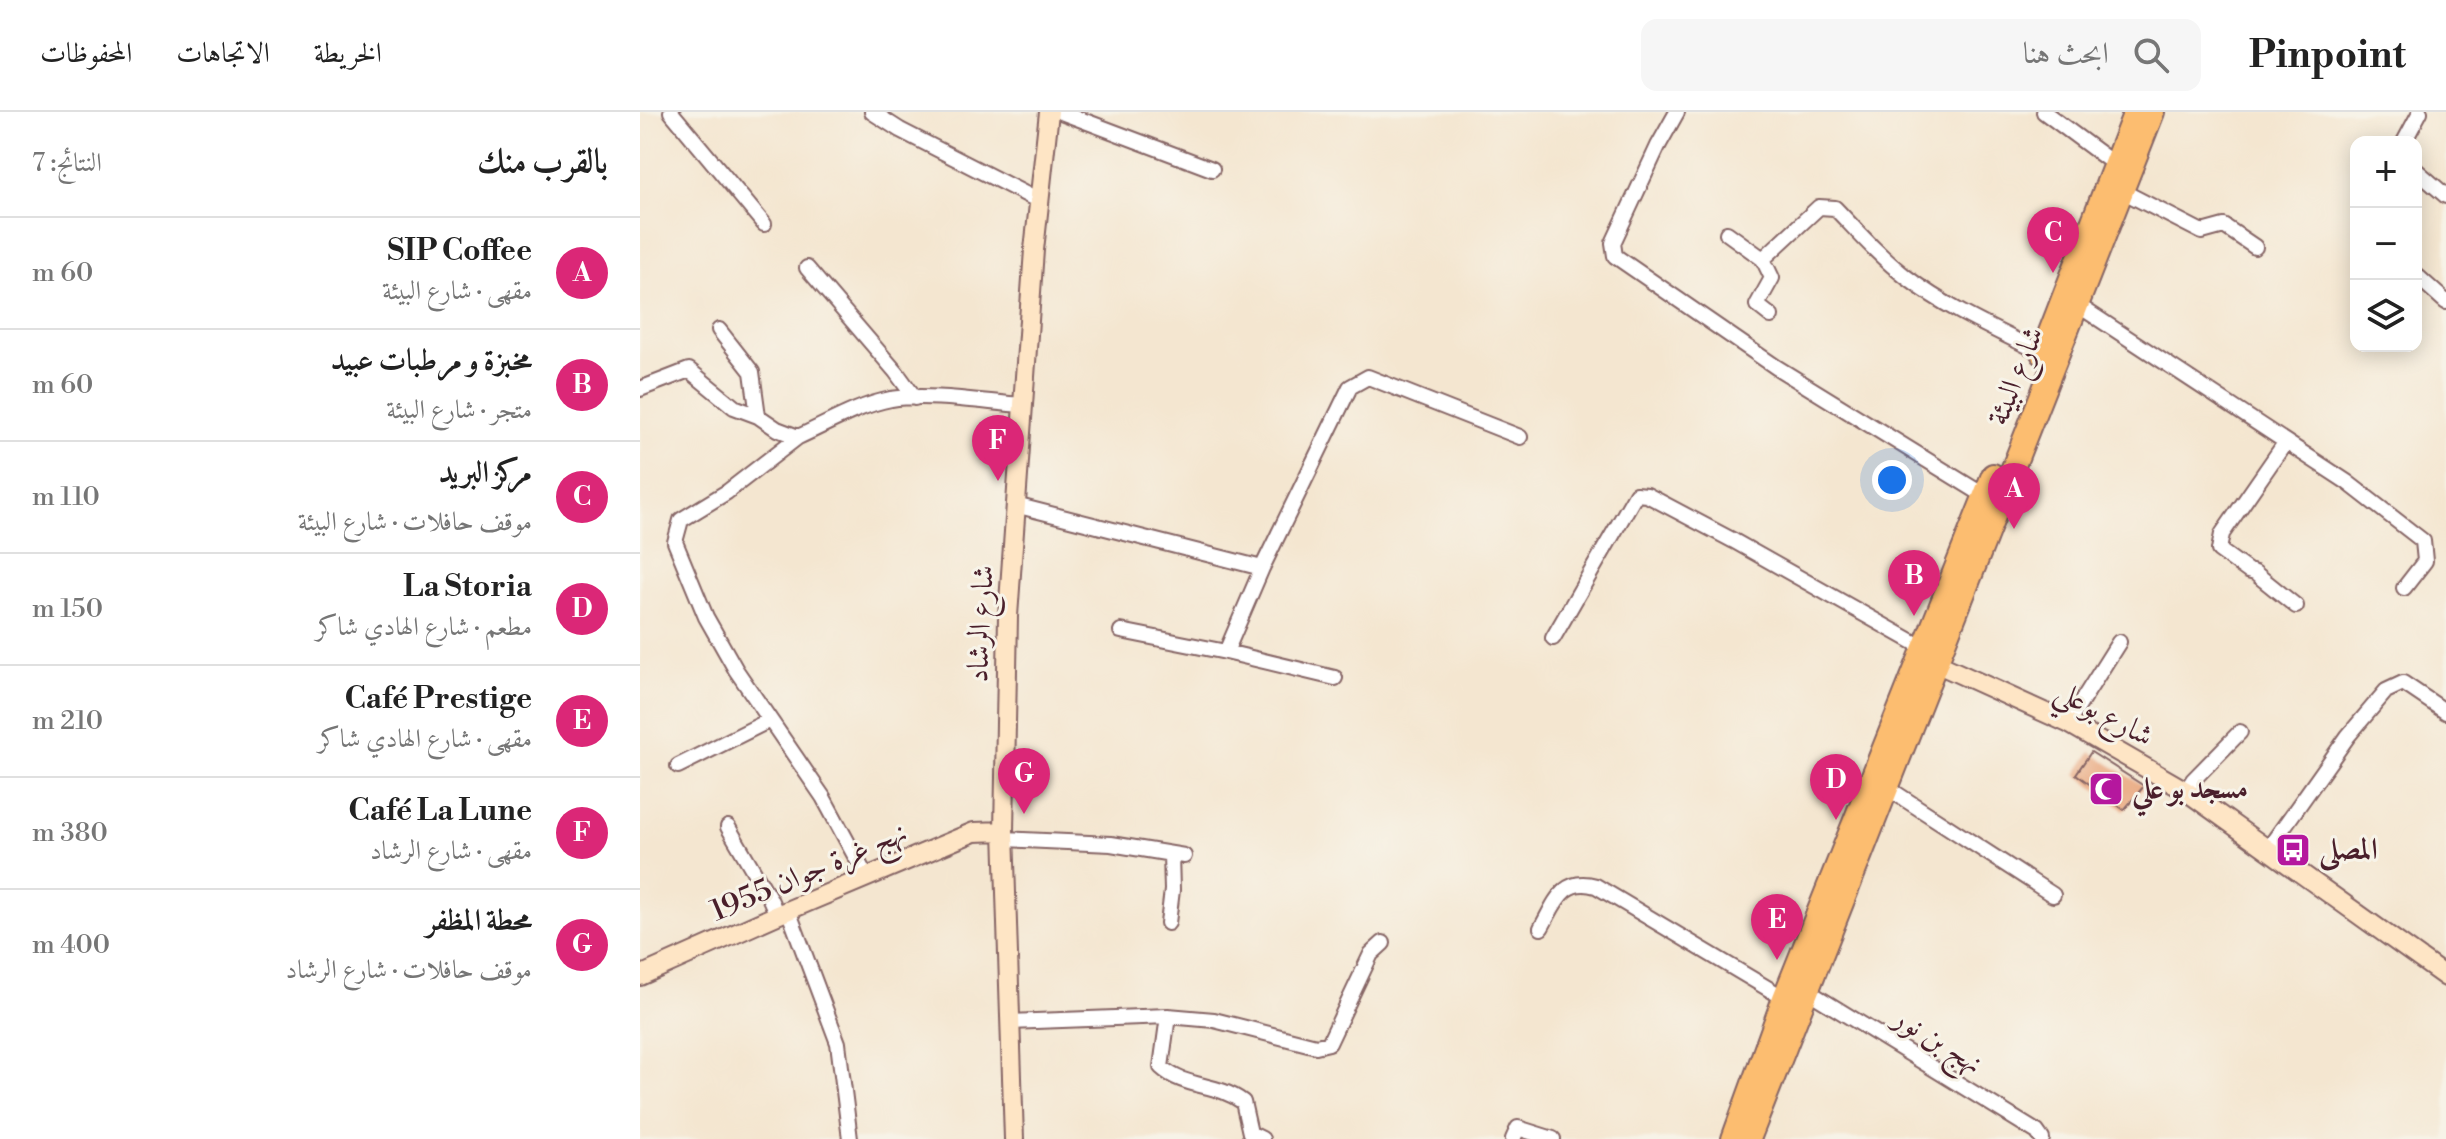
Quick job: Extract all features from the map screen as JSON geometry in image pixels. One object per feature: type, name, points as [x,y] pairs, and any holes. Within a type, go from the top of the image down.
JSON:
[{"type":"main road","name":"شارع البيئة","points":[[1927,656],[2070,300],[2114,164],[2135,112]]},
{"type":"main road","name":"شارع البيئة","points":[[1927,656],[1985,496],[2022,423],[2042,353],[2122,191],[2153,112]]},
{"type":"main road","points":[[1749,1139],[1793,989],[1886,787],[1927,656]]},
{"type":"main road","points":[[1733,1139],[1927,656]]},
{"type":"street","points":[[671,112],[764,224]]},
{"type":"street","points":[[872,112],[900,130],[1039,201]]},
{"type":"street","name":"شارع الرشاد","points":[[1014,1139],[1004,835],[1008,616],[1022,405],[1049,112]]},
{"type":"street","points":[[1061,112],[1212,169]]},
{"type":"street","points":[[1677,112],[1613,243],[1615,256],[1776,367],[1985,496]]},
{"type":"street","points":[[2044,112],[2114,164]]},
{"type":"street","points":[[2407,136],[2420,112]]},
{"type":"street","points":[[2422,175],[2446,196]]},
{"type":"street","points":[[2122,191],[2202,232],[2224,226],[2255,247]]},
{"type":"street","points":[[1763,259],[1819,207],[1835,208],[1870,246],[1906,277],[1946,304],[2042,353]]},
{"type":"street","points":[[1727,233],[1763,259],[1772,278],[1757,305],[1771,316]]},
{"type":"street","points":[[807,268],[915,398]]},
{"type":"street","points":[[2422,280],[2446,302]]},
{"type":"street","points":[[2070,300],[2347,482],[2423,541],[2425,561],[2404,588]]},
{"type":"street","points":[[719,330],[752,372],[758,416]]},
{"type":"street","points":[[640,389],[689,370],[734,407],[798,437]]},
{"type":"street","points":[[1226,652],[1262,568],[1350,387],[1368,377],[1520,437]]},
{"type":"street","points":[[867,878],[823,797],[736,670],[706,617],[675,542],[681,520],[727,492],[798,437],[871,405],[891,399],[915,398],[1022,405]]},
{"type":"street","points":[[2285,443],[2222,534],[2219,550],[2255,573],[2296,606]]},
{"type":"street","points":[[1553,638],[1636,494],[1647,495],[1734,541],[1927,656]]},
{"type":"street","points":[[1015,505],[1262,568]]},
{"type":"street","points":[[1121,631],[1335,678]]},
{"type":"street","points":[[2068,723],[2119,642]]},
{"type":"street","name":"شارع بوعلي","points":[[1927,656],[2068,723],[2186,791],[2446,977]]},
{"type":"street","points":[[2268,849],[2348,736],[2386,691],[2403,683],[2446,712]]},
{"type":"street","points":[[678,766],[770,720]]},
{"type":"street","points":[[2186,791],[2240,732]]},
{"type":"street","points":[[1886,787],[2053,895]]},
{"type":"street","points":[[728,827],[770,899],[782,912],[838,1043],[850,1139]]},
{"type":"street","name":"نهج غرة جوان 1955","points":[[640,976],[782,912],[974,832],[1004,835]]},
{"type":"street","points":[[1004,835],[1111,844],[1178,855],[1168,923]]},
{"type":"street","name":"نهج بن نور","points":[[1541,928],[1563,891],[1581,882],[1596,886],[1793,989],[2037,1132],[2042,1139]]},
{"type":"street","points":[[1009,1022],[1168,1016],[1214,1020],[1316,1046],[1329,1043],[1371,954],[1383,943]]},
{"type":"street","points":[[1168,1016],[1161,1067],[1173,1078],[1229,1091],[1243,1102],[1250,1133],[1262,1139]]},
{"type":"street","points":[[1513,1139],[1518,1128],[1553,1139]]},
{"type":"building","points":[[2091,752],[2144,786],[2124,810],[2076,774]]},
{"type":"place","name":"مركز البريد","points":[[2053,273]]},
{"type":"place","name":"Café La Lune","points":[[998,481]]},
{"type":"place","name":"SIP Coffee","points":[[2014,529]]},
{"type":"place","name":"مخبزة و مرطبات عبيد","points":[[1914,616]]},
{"type":"place","name":"مسجد بو علي","points":[[2106,789]]},
{"type":"place","name":"محطة المظفر","points":[[1024,814]]},
{"type":"place","name":"La Storia","points":[[1836,820]]},
{"type":"place","name":"المصلى","points":[[2293,850]]},
{"type":"place","name":"Café Prestige","points":[[1777,960]]}]
